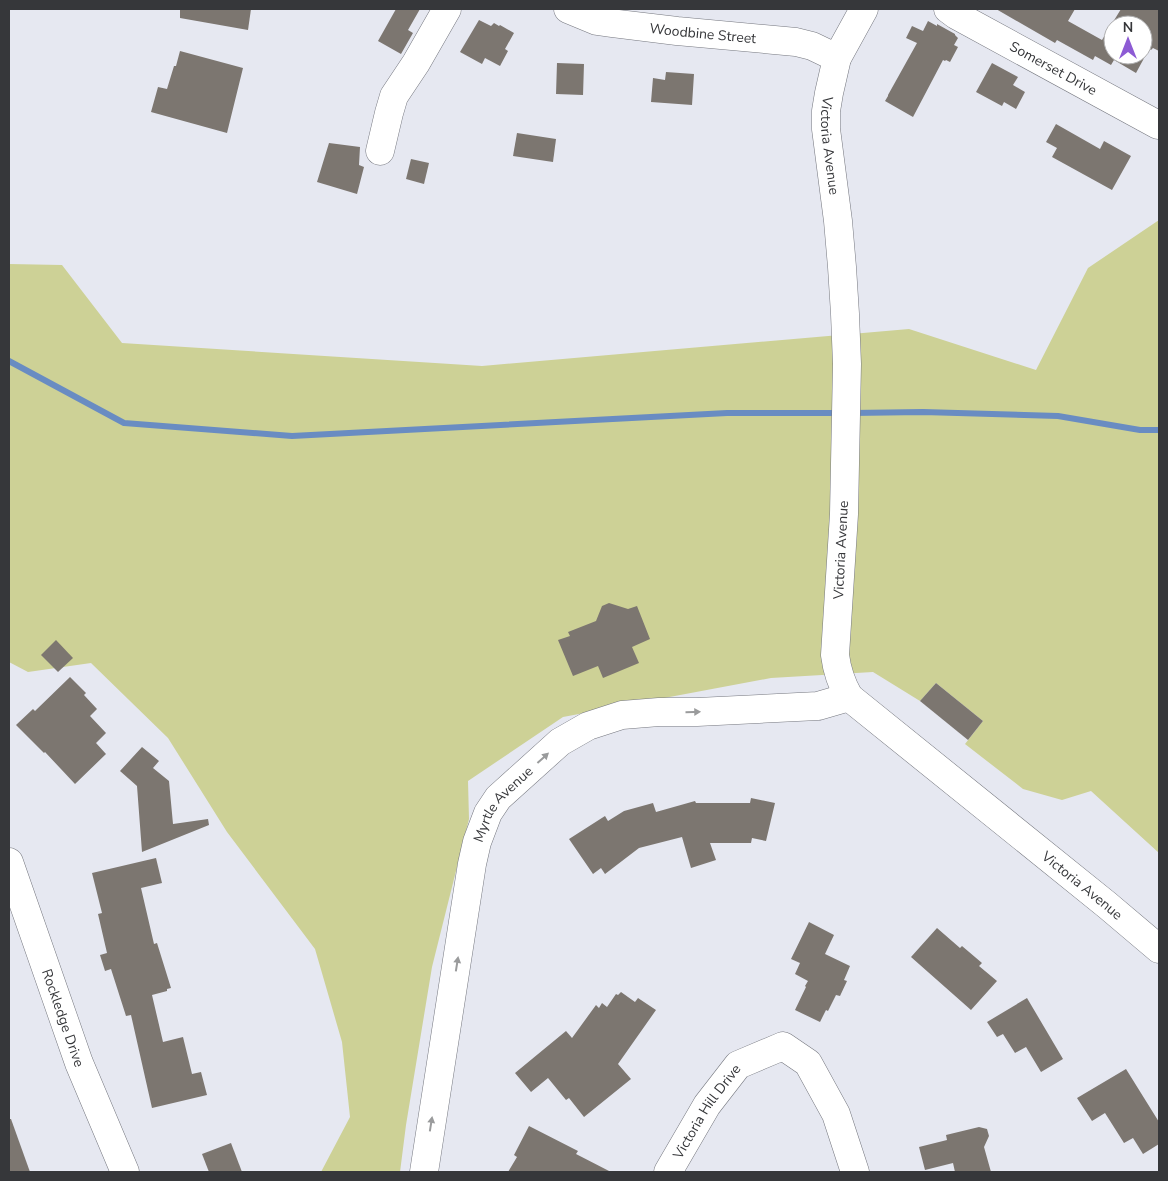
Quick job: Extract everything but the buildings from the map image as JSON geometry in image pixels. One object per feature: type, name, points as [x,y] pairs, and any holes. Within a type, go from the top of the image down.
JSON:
[{"type":"street","points":[[380,151],[394,96],[416,63],[447,9]]},
{"type":"street","name":"Woodbine Street","points":[[568,9],[597,21],[677,31],[796,42],[812,46],[837,58]]},
{"type":"street","name":"Victoria Avenue","points":[[864,9],[837,58],[826,111],[826,129],[841,258],[846,364],[844,514],[834,655],[836,669],[849,697],[1159,949]]},
{"type":"street","name":"Somerset Drive","points":[[948,9],[1158,126],[1159,124]]},
{"type":"street","name":"Myrtle Avenue","points":[[424,1172],[472,864],[477,842],[488,813],[498,798],[560,742],[588,726],[622,715],[818,706],[849,697]]},
{"type":"street","name":"Rockledge Drive","points":[[9,862],[80,1063],[125,1172]]},
{"type":"street","name":"Victoria Hill Drive","points":[[668,1172],[706,1104],[738,1065],[783,1046],[808,1062],[836,1114],[855,1172]]},
{"type":"green space","points":[[1159,220],[1159,853],[1091,791],[1062,800],[1023,789],[965,744],[983,721],[936,683],[920,701],[873,672],[771,678],[563,717],[468,781],[469,819],[432,967],[400,1172],[321,1172],[350,1117],[342,1042],[315,949],[227,832],[168,738],[91,663],[28,672],[9,662],[9,264],[62,265],[122,343],[482,366],[909,329],[1036,370],[1088,268]]},
{"type":"waterway","points":[[9,361],[124,423],[292,436],[727,413],[839,413]]},
{"type":"waterway","points":[[852,413],[923,412],[1058,416],[1140,430],[1159,430]]}]
